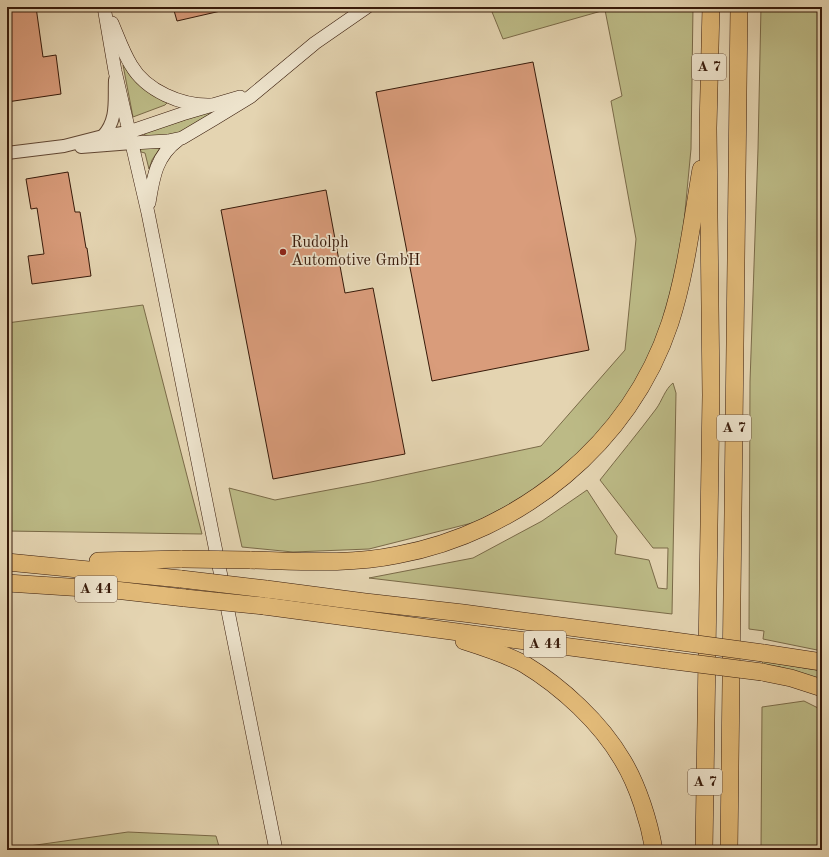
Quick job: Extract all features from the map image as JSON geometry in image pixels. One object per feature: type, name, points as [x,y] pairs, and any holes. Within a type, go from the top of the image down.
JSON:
[{"type":"highway","name":"A 7","points":[[704,850],[711,395],[708,128],[710,7]]},
{"type":"highway","name":"A 7","points":[[729,850],[739,7]]},
{"type":"highway","points":[[26,563],[182,559],[362,560],[396,556],[429,548],[461,537],[493,524],[528,503],[550,488],[576,466],[600,441],[629,404],[656,356],[669,325],[679,292],[708,128]]},
{"type":"highway","points":[[7,562],[181,579],[463,613],[822,662]]},
{"type":"highway","name":"A 44","points":[[7,583],[115,590],[264,606],[762,672],[790,678],[822,688]]},
{"type":"highway","points":[[424,628],[482,646],[523,664],[556,686],[582,710],[604,734],[624,762],[649,825],[654,850]]},
{"type":"main road","points":[[105,7],[115,71],[148,213],[276,850]]},
{"type":"main road","points":[[105,7],[124,53],[131,67],[140,77],[154,89],[172,98],[198,106],[211,105]]},
{"type":"main road","points":[[148,213],[153,176],[160,159],[167,149],[182,138],[250,97],[315,43],[367,7]]},
{"type":"main road","points":[[131,138],[182,114],[234,100],[263,86]]},
{"type":"main road","points":[[131,138],[168,141],[182,138]]},
{"type":"street","points":[[103,136],[111,124],[114,116],[115,71]]},
{"type":"street","points":[[7,153],[64,146],[103,136],[131,138]]},
{"type":"street","points":[[64,146],[83,147],[131,138]]},
{"type":"shaded area","points":[[490,7],[693,7],[691,149],[680,264],[659,339],[638,383],[590,448],[538,489],[476,522],[369,549],[293,552],[242,547],[229,488],[275,500],[371,482],[541,446],[625,350],[636,239],[611,101],[622,96],[605,10],[503,39]]},
{"type":"shaded area","points":[[761,7],[822,7],[822,651],[763,639],[764,631],[749,629],[750,382]]},
{"type":"shaded area","points":[[126,64],[168,102],[165,105],[133,117],[123,65]]},
{"type":"shaded area","points":[[216,110],[179,134],[148,137],[144,134],[148,131]]},
{"type":"shaded area","points":[[140,148],[160,148],[152,160],[149,169],[145,153],[141,152]]},
{"type":"shaded area","points":[[143,305],[202,534],[7,531],[7,323]]},
{"type":"shaded area","points":[[673,383],[676,393],[672,614],[369,578],[473,558],[542,521],[587,490],[617,536],[615,554],[649,560],[658,588],[667,589],[668,548],[653,548],[600,480],[656,409],[668,388]]},
{"type":"shaded area","points":[[763,661],[822,671],[822,680],[780,667],[762,664]]},
{"type":"shaded area","points":[[804,701],[822,710],[822,850],[761,850],[762,707]]},
{"type":"shaded area","points":[[128,832],[216,836],[220,850],[7,850],[7,842],[15,848]]},
{"type":"building","points":[[7,7],[36,7],[43,57],[56,55],[61,94],[7,102]]},
{"type":"building","points":[[173,7],[225,7],[225,10],[177,21]]},
{"type":"building","points":[[533,62],[589,350],[432,381],[376,92]]},
{"type":"building","points":[[68,172],[75,212],[80,212],[91,276],[32,284],[28,256],[44,254],[37,208],[31,209],[26,179]]},
{"type":"building","points":[[326,190],[345,293],[373,288],[405,454],[273,479],[221,210]]},
{"type":"place","name":"Rudolph Automotive GmbH","points":[[283,252]]}]
